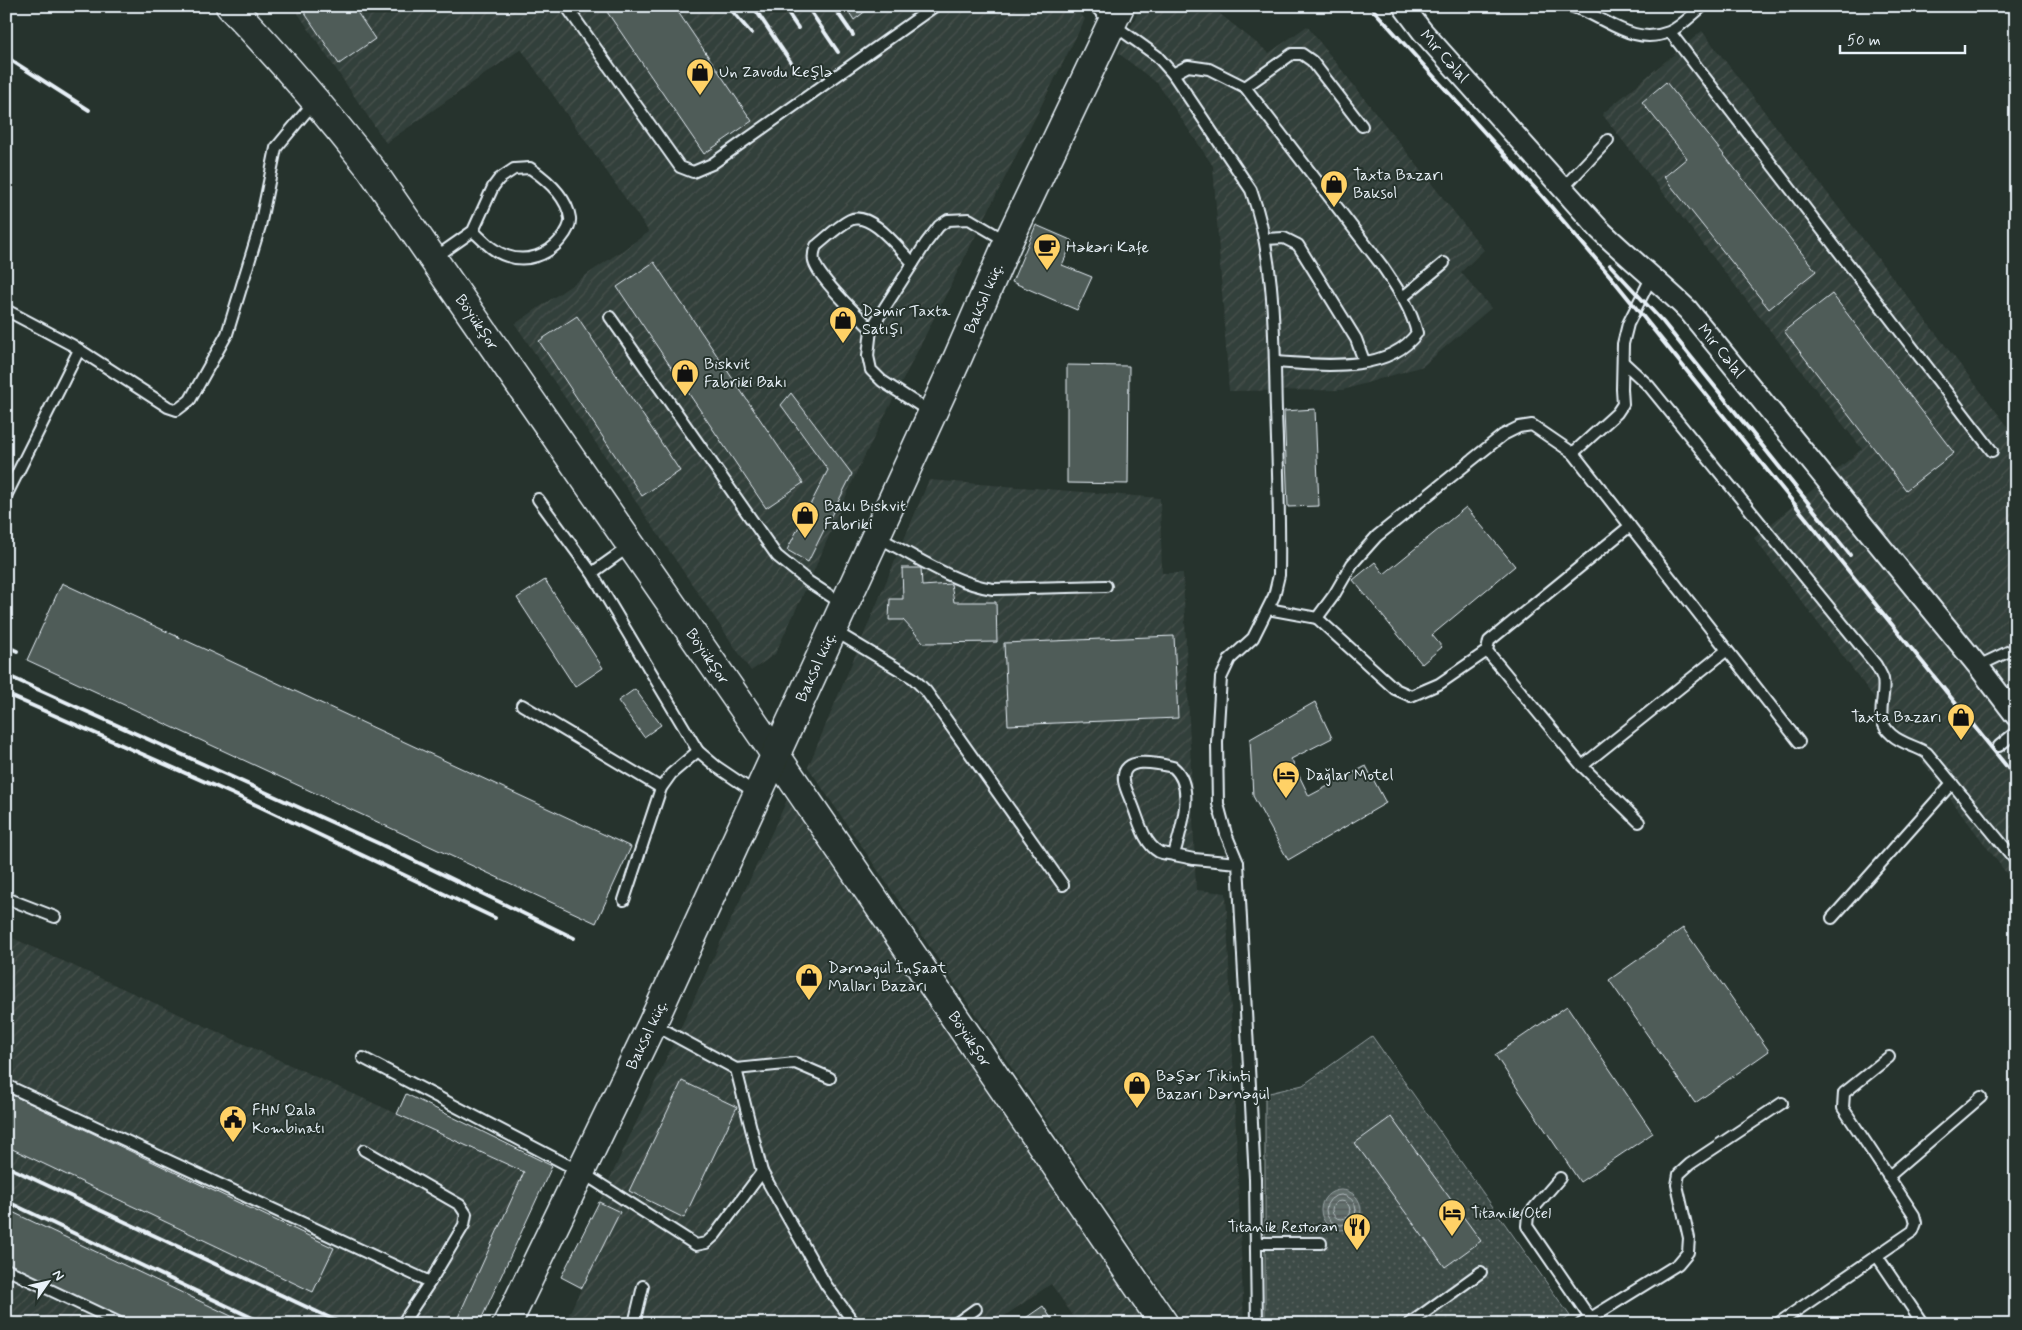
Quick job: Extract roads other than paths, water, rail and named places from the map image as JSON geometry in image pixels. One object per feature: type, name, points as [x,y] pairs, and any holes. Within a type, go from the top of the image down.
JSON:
[{"type":"street","name":"Böyükşor","points":[[230,6],[316,100],[371,169],[775,754],[1164,1324]]},
{"type":"street","name":"Mir Cəlal","points":[[1403,6],[1422,31],[1620,250],[1652,276],[1688,310],[1978,666],[2016,716]]},
{"type":"street","name":"Baksol küç.","points":[[507,1324],[652,1024],[931,413],[1109,12]]},
{"type":"lane","points":[[566,6],[680,167],[693,172],[712,164],[935,6]]},
{"type":"lane","points":[[1570,6],[1591,14],[1628,33],[1649,36],[1670,32],[1703,6]]},
{"type":"lane","points":[[1109,12],[1157,56],[1173,74],[1251,190],[1265,239],[1270,274],[1275,362],[1279,574],[1274,596],[1253,638],[1230,659],[1221,678],[1218,742],[1218,804],[1226,834],[1238,863],[1256,1179],[1257,1324]]},
{"type":"lane","points":[[1670,32],[1992,451]]},
{"type":"lane","points":[[1245,87],[1292,54],[1302,54],[1312,61],[1362,126]]},
{"type":"lane","points":[[1173,74],[1188,66],[1209,69],[1245,87],[1383,267],[1403,297],[1414,321],[1416,333],[1408,345],[1393,355],[1331,365],[1275,362]]},
{"type":"lane","points":[[6,310],[79,350],[168,407],[177,410],[190,400],[227,334],[260,226],[276,148],[316,100]]},
{"type":"lane","points":[[1563,188],[1608,140]]},
{"type":"lane","points":[[432,259],[472,231],[493,187],[506,174],[521,167],[530,168],[549,183],[567,208],[570,220],[567,231],[557,244],[537,257],[519,259],[506,256],[492,248],[472,231]]},
{"type":"lane","points":[[871,329],[827,282],[814,263],[816,246],[850,220],[862,218],[871,222],[913,263]]},
{"type":"lane","points":[[931,413],[882,381],[871,370],[868,356],[871,329],[938,226],[948,220],[969,219],[1008,242]]},
{"type":"lane","points":[[1265,239],[1284,238],[1298,245],[1356,339],[1364,361]]},
{"type":"lane","points":[[1403,297],[1444,263]]},
{"type":"lane","points":[[1573,453],[1617,413],[1623,404],[1623,344],[1628,324],[1652,276]]},
{"type":"lane","points":[[610,318],[778,556],[809,582],[844,604]]},
{"type":"lane","points":[[6,496],[79,350]]},
{"type":"lane","points":[[1623,362],[1649,386],[1876,665],[1883,680],[1880,713],[1883,723],[1890,734],[1899,741],[1918,747],[1927,753],[2016,861]]},
{"type":"lane","points":[[1317,618],[1334,595],[1352,564],[1377,536],[1503,435],[1519,426],[1532,425],[1573,453],[1799,742]]},
{"type":"lane","points":[[538,499],[592,573],[698,751],[717,767],[757,794]]},
{"type":"lane","points":[[1268,609],[1317,618],[1395,689],[1411,696],[1439,684],[1487,651],[1489,641],[1630,526]]},
{"type":"lane","points":[[875,536],[960,580],[979,587],[993,589],[1106,586]]},
{"type":"lane","points":[[592,573],[630,546]]},
{"type":"lane","points":[[832,630],[913,678],[926,692],[1063,885]]},
{"type":"lane","points":[[1978,666],[2016,648]]},
{"type":"lane","points":[[1582,766],[1727,650]]},
{"type":"lane","points":[[1487,651],[1582,766],[1639,822]]},
{"type":"lane","points":[[522,705],[661,788]]},
{"type":"lane","points":[[1999,746],[2016,732]]},
{"type":"lane","points":[[624,900],[661,788],[671,774],[698,751]]},
{"type":"lane","points":[[1174,855],[1185,818],[1185,797],[1182,779],[1174,767],[1139,762],[1132,764],[1126,770],[1123,779],[1138,821],[1148,841],[1159,852],[1174,855],[1194,859],[1238,863]]},
{"type":"lane","points":[[1832,918],[1952,783]]},
{"type":"lane","points":[[6,898],[56,916]]},
{"type":"lane","points":[[652,1024],[736,1069],[795,1063],[830,1078]]},
{"type":"lane","points":[[1777,1324],[1913,1231],[1916,1223],[1914,1215],[1843,1108],[1844,1093],[1889,1056]]},
{"type":"lane","points":[[363,1058],[580,1172],[696,1245],[706,1243],[715,1235],[762,1172]]},
{"type":"lane","points":[[736,1069],[762,1172],[826,1285],[855,1324]]},
{"type":"lane","points":[[6,1085],[430,1282]]},
{"type":"lane","points":[[1888,1176],[1981,1097]]},
{"type":"lane","points":[[1581,1324],[1678,1264],[1688,1252],[1690,1238],[1677,1185],[1679,1174],[1690,1164],[1782,1103]]},
{"type":"lane","points":[[364,1150],[460,1205],[466,1214],[464,1225],[402,1324]]},
{"type":"lane","points":[[1560,1178],[1528,1215],[1526,1226],[1590,1318]]},
{"type":"lane","points":[[1256,1243],[1321,1243]]},
{"type":"lane","points":[[1877,1256],[1922,1324]]},
{"type":"lane","points":[[6,1269],[122,1324]]},
{"type":"lane","points":[[1409,1324],[1482,1272]]},
{"type":"lane","points":[[634,1324],[643,1286]]},
{"type":"lane","points":[[955,1324],[976,1309]]},
{"type":"water","points":[[1345,1190],[1352,1193],[1358,1199],[1361,1210],[1360,1218],[1352,1227],[1345,1230],[1337,1230],[1330,1227],[1322,1218],[1321,1206],[1324,1199],[1333,1191]]},
{"type":"railway","points":[[728,6],[751,33]]},
{"type":"railway","points":[[753,6],[798,73]]},
{"type":"railway","points":[[783,6],[798,28]]},
{"type":"railway","points":[[807,6],[838,52]]},
{"type":"railway","points":[[833,6],[853,35]]},
{"type":"railway","points":[[1370,6],[1542,196],[1611,277],[2016,778]]},
{"type":"railway","points":[[6,57],[89,110]]},
{"type":"railway","points":[[1610,265],[1663,322],[1850,555]]},
{"type":"railway","points":[[6,646],[17,651]]},
{"type":"railway","points":[[6,675],[380,844],[574,938]]},
{"type":"railway","points":[[6,694],[235,795],[495,918]]},
{"type":"railway","points":[[6,1166],[343,1324]]},
{"type":"railway","points":[[6,1201],[265,1324]]},
{"type":"place","name":"Un Zavodu Keşlə","points":[[700,96]]},
{"type":"place","name":"Taxta Bazarı Baksol","points":[[1334,208]]},
{"type":"place","name":"Həkəri Kafe","points":[[1047,271]]},
{"type":"place","name":"Dəmir Taxta Satışı","points":[[843,344]]},
{"type":"place","name":"Biskvit Fabriki Bakı","points":[[685,397]]},
{"type":"place","name":"Bakı Biskvit Fabriki","points":[[805,539]]},
{"type":"place","name":"Taxta Bazarı","points":[[1961,741]]},
{"type":"place","name":"Dağlar Motel","points":[[1286,799]]},
{"type":"place","name":"Dərnəgül İnşaat Malları Bazarı","points":[[809,1001]]},
{"type":"place","name":"Bəşər Tikinti Bazarı Dərnəgül","points":[[1137,1109]]},
{"type":"place","name":"FHN Qala Kombinatı","points":[[233,1143]]},
{"type":"place","name":"Titanik Otel","points":[[1452,1237]]},
{"type":"place","name":"Titanik Restoran","points":[[1357,1251]]}]
